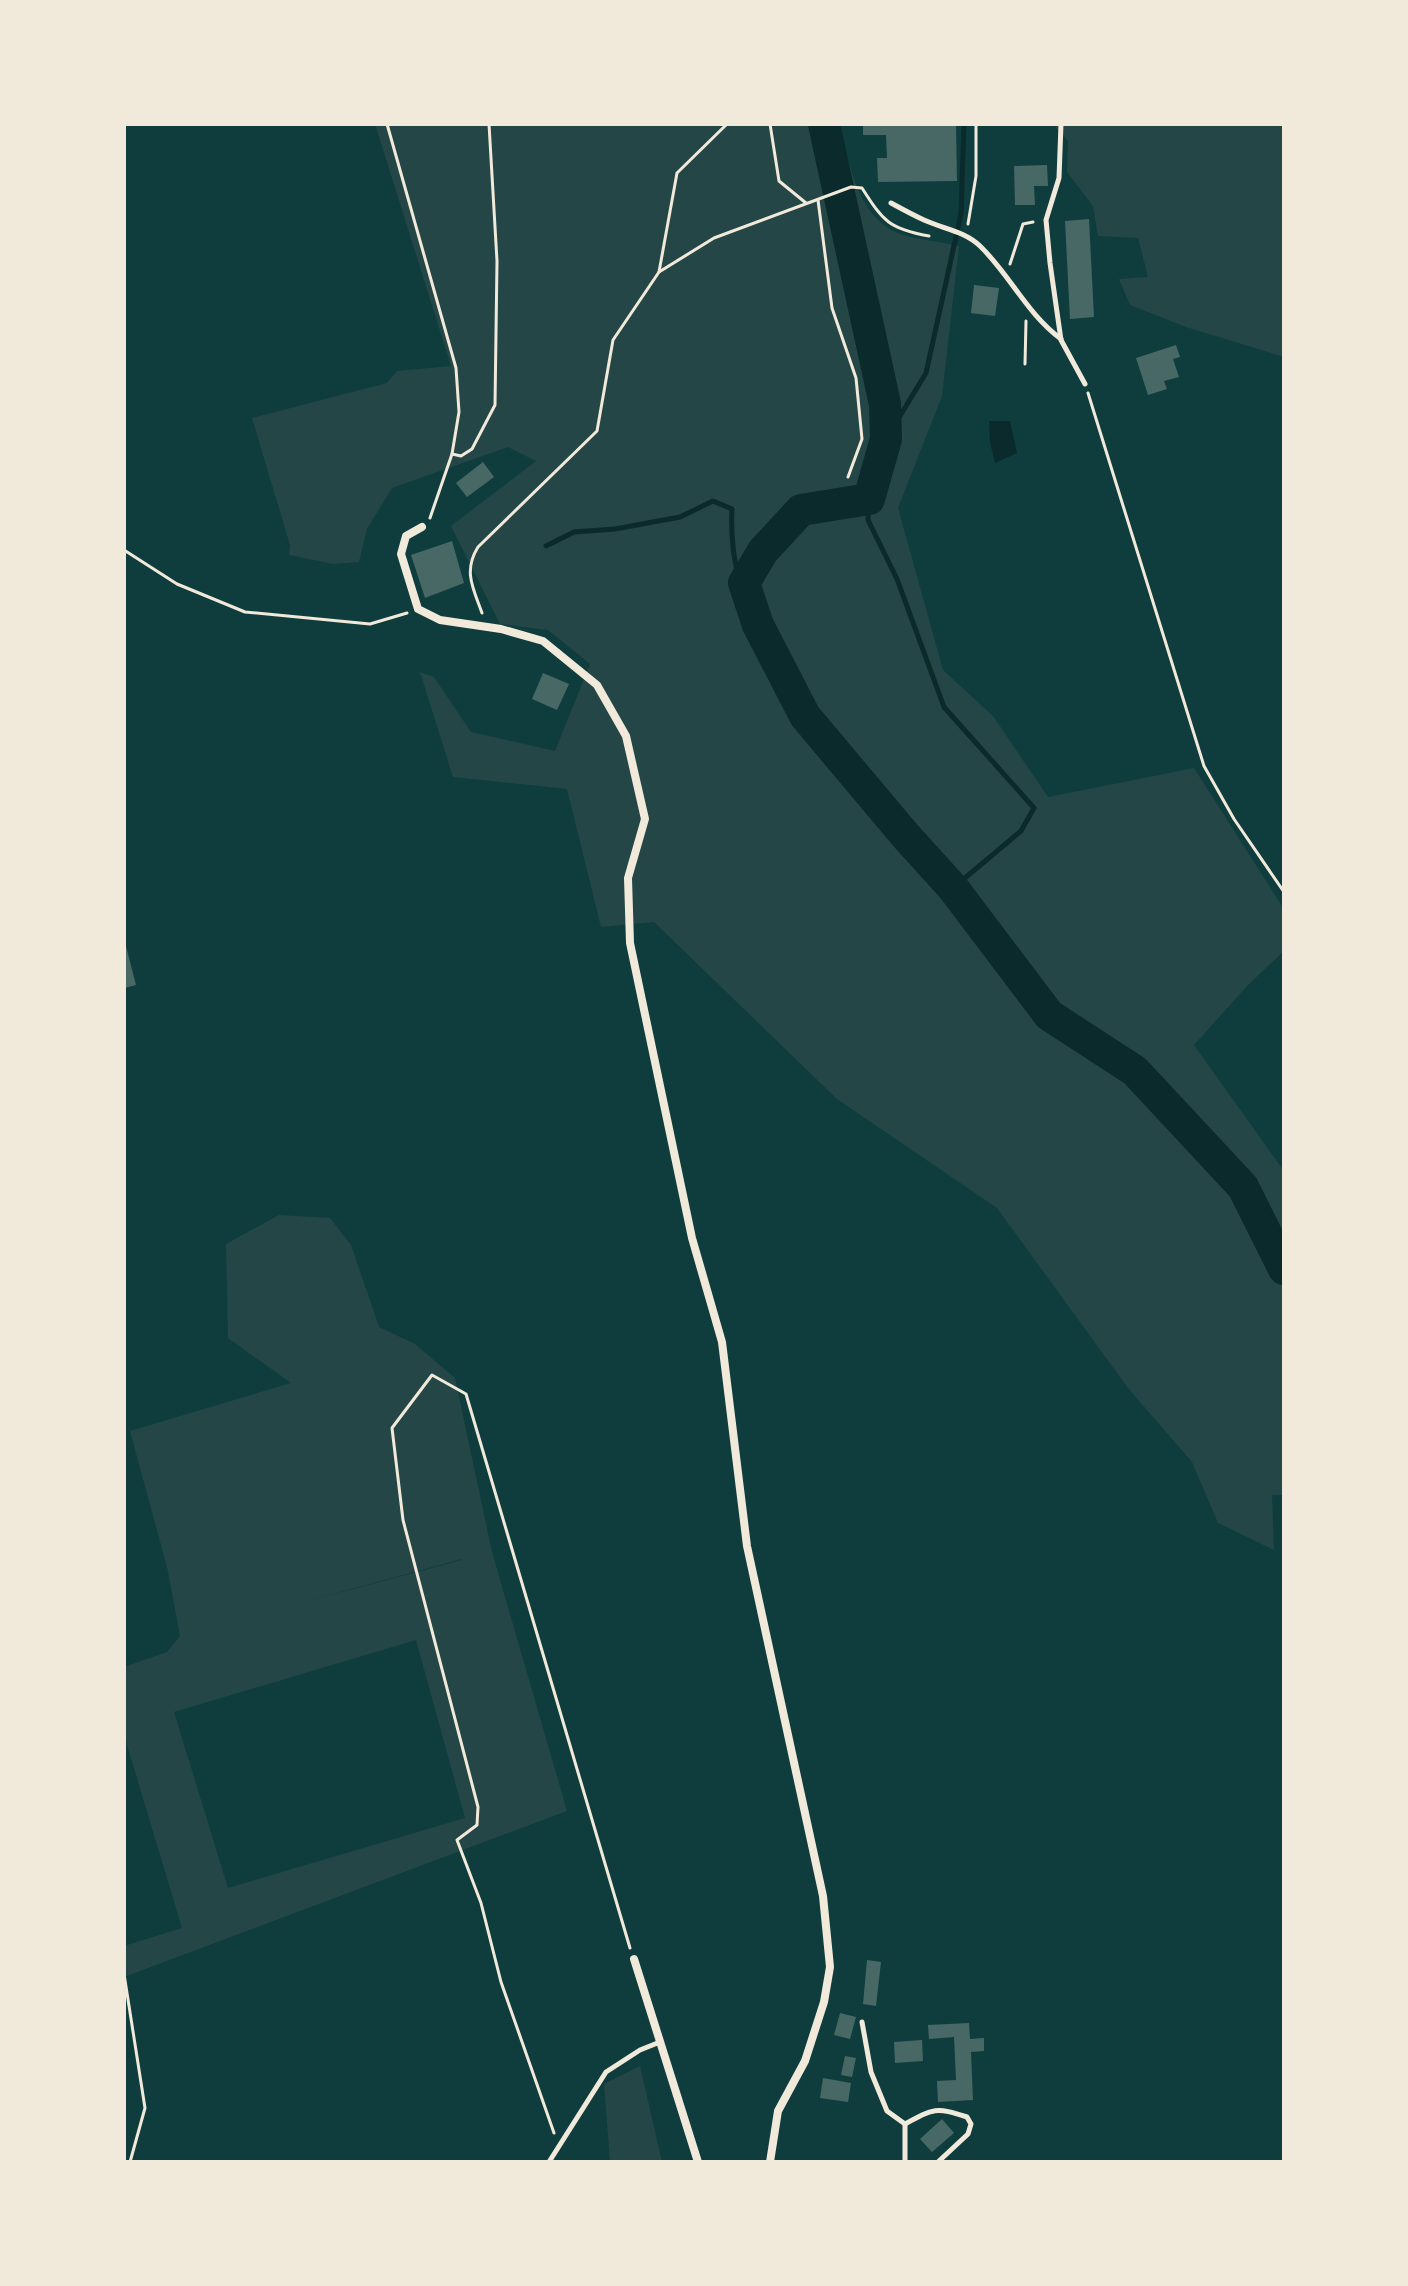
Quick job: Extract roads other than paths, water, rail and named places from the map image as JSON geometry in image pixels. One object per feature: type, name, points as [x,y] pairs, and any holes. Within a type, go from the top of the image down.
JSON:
[{"type":"street","points":[[422,527],[406,536],[401,554],[418,609],[440,620],[543,641],[597,685],[626,736],[645,819],[628,878],[630,943],[692,1238],[722,1342],[747,1546],[823,1896],[830,1967],[824,2002],[805,2061],[778,2111],[770,2162]]},
{"type":"street","points":[[634,1959],[698,2162]]},
{"type":"lane","points":[[1061,124],[1059,178],[1046,220],[1061,340],[1085,384]]},
{"type":"lane","points":[[891,203],[924,220],[963,234],[978,244],[1006,275],[1030,310],[1061,340]]},
{"type":"lane","points":[[862,2022],[871,2072],[887,2111],[905,2124]]},
{"type":"lane","points":[[549,2162],[606,2072],[640,2050],[661,2042]]},
{"type":"lane","points":[[905,2124],[927,2112],[941,2109],[967,2117],[971,2124],[968,2134],[938,2162]]},
{"type":"lane","points":[[905,2124],[905,2162]]},
{"type":"waterway","points":[[824,124],[885,404],[886,439],[869,499],[801,510],[763,551],[744,583],[758,625],[805,716],[953,888],[1049,1015],[1135,1071],[1243,1187],[1284,1269]]},
{"type":"waterway","points":[[886,439],[926,373],[961,214],[964,124]]},
{"type":"waterway","points":[[869,499],[868,520],[897,579],[944,707],[1034,808],[1021,831],[953,888]]},
{"type":"waterway","points":[[546,546],[574,532],[615,529],[680,517],[713,501],[732,509],[735,559],[744,583]]}]
